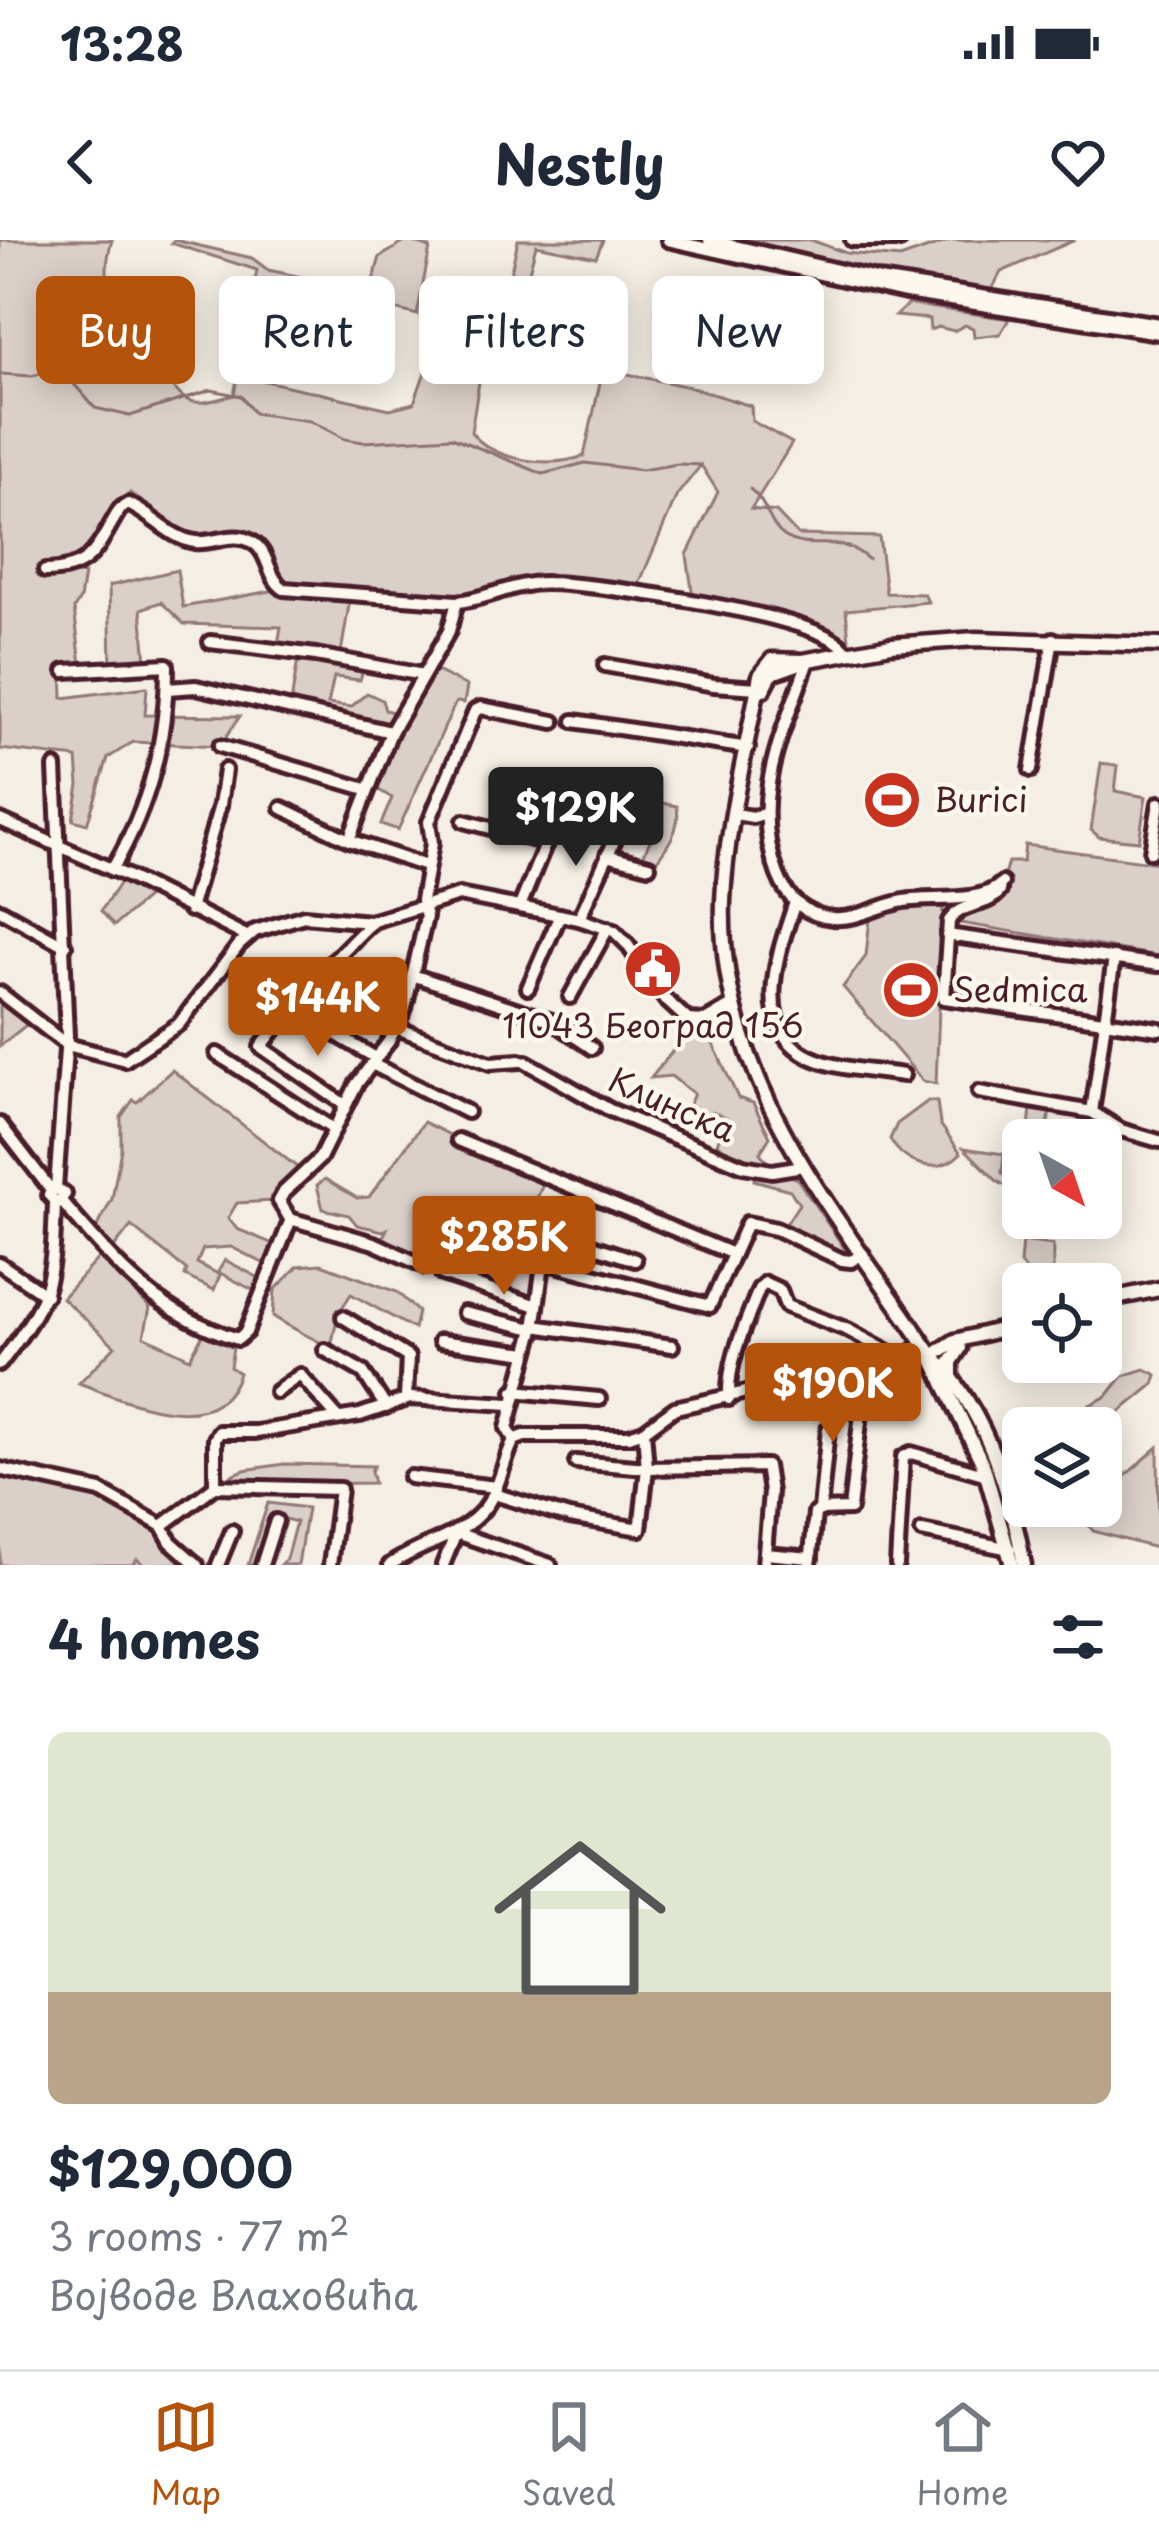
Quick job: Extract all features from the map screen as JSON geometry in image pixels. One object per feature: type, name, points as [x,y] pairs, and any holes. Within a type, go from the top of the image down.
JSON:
[{"type":"main road","points":[[757,703],[772,673],[846,652],[940,641],[1053,639],[1159,645]]},
{"type":"main road","points":[[805,661],[777,658],[768,662],[758,688],[725,880],[723,926],[732,1005],[768,1108],[923,1344],[951,1376],[980,1429],[1000,1475],[1024,1565]]},
{"type":"main road","points":[[1122,1297],[1159,1289]]},
{"type":"main road","points":[[932,1356],[1002,1330]]},
{"type":"main road","points":[[923,1344],[957,1345]]},
{"type":"main road","points":[[951,1376],[957,1345]]},
{"type":"main road","points":[[932,1356],[987,1475],[1012,1565]]},
{"type":"street","points":[[668,240],[711,243],[886,281],[1159,328]]},
{"type":"street","points":[[852,240],[900,240]]},
{"type":"street","points":[[45,571],[82,565],[120,508],[128,504],[189,540],[252,542],[281,588],[457,602],[531,584],[612,587],[776,618],[835,638],[846,652]]},
{"type":"street","points":[[349,840],[391,732],[449,631],[457,602]]},
{"type":"street","points":[[1030,770],[1053,639]]},
{"type":"street","points":[[210,642],[423,675]]},
{"type":"street","points":[[805,661],[778,740],[763,814],[777,872],[795,902],[820,916],[842,918],[903,901],[982,894],[1002,883],[994,898],[969,904],[952,915],[946,934],[944,998],[1159,1029]]},
{"type":"street","points":[[65,670],[167,664],[167,716],[148,792],[135,830],[112,870]]},
{"type":"street","points":[[605,665],[758,688]]},
{"type":"street","points":[[167,688],[196,687],[391,732]]},
{"type":"street","points":[[426,1267],[374,1243],[291,1219],[279,1201],[317,1162],[345,1105],[397,1028],[426,917],[432,843],[429,822],[477,709],[554,722]]},
{"type":"street","points":[[574,721],[748,748]]},
{"type":"street","points":[[220,746],[366,789]]},
{"type":"street","points":[[0,1364],[46,1295],[53,1261],[67,1045],[56,766]]},
{"type":"street","points":[[190,910],[220,805],[225,770]]},
{"type":"street","points":[[1151,853],[1159,803]]},
{"type":"street","points":[[282,808],[349,840],[427,866]]},
{"type":"street","points":[[736,810],[752,817],[763,814]]},
{"type":"street","points":[[520,906],[560,811]]},
{"type":"street","points":[[0,820],[246,936]]},
{"type":"street","points":[[464,821],[547,843]]},
{"type":"street","points":[[579,920],[616,837]]},
{"type":"street","points":[[608,855],[649,866]]},
{"type":"street","points":[[0,993],[67,1045],[130,1059],[186,1017],[246,936],[304,916],[374,922],[459,895],[608,928],[623,938],[657,989],[685,1019],[704,1021],[732,1005]]},
{"type":"street","points":[[795,902],[772,978],[778,1023],[798,1050],[815,1059],[904,1075]]},
{"type":"street","points":[[0,910],[65,946]]},
{"type":"street","points":[[527,988],[560,915]]},
{"type":"street","points":[[345,1105],[262,1049],[291,1008],[374,922]]},
{"type":"street","points":[[570,997],[608,928]]},
{"type":"street","points":[[946,934],[1159,965]]},
{"type":"street","points":[[1092,1112],[1114,958]]},
{"type":"street","points":[[412,975],[552,1021],[592,1048]]},
{"type":"street","points":[[291,1008],[467,1112]]},
{"type":"street","name":"Клинска","points":[[397,1028],[490,1063],[524,1061],[610,1110],[743,1166],[772,1172],[803,1166]]},
{"type":"street","points":[[217,1054],[333,1129]]},
{"type":"street","points":[[979,1092],[1092,1112],[1121,1130],[1159,1141]]},
{"type":"street","points":[[0,1124],[56,1196],[150,1297],[238,1340],[246,1333],[291,1219]]},
{"type":"street","points":[[458,1141],[734,1253]]},
{"type":"street","points":[[545,1262],[710,1306],[743,1227],[756,1222],[842,1260],[863,1254]]},
{"type":"street","points":[[514,1440],[507,1432],[512,1397],[534,1328],[546,1237],[551,1233],[635,1260]]},
{"type":"street","points":[[0,1264],[46,1295]]},
{"type":"street","points":[[442,1274],[537,1306]]},
{"type":"street","points":[[728,1399],[730,1376],[759,1289],[766,1283],[778,1288],[786,1306],[848,1330],[902,1359]]},
{"type":"street","points":[[464,1312],[534,1328],[671,1346]]},
{"type":"street","points":[[344,1317],[408,1357],[406,1398]]},
{"type":"street","points":[[440,1341],[527,1353]]},
{"type":"street","points":[[390,1565],[474,1520],[495,1491],[514,1440],[524,1436],[624,1437],[644,1431],[675,1408],[795,1382],[877,1394],[902,1359],[923,1344]]},
{"type":"street","points":[[325,1351],[363,1372],[386,1407]]},
{"type":"street","points":[[276,1392],[300,1375],[338,1418]]},
{"type":"street","points":[[820,1510],[850,1509],[863,1395]]},
{"type":"street","points":[[214,1486],[219,1432],[256,1432],[338,1418],[406,1398],[599,1399]]},
{"type":"street","points":[[576,1462],[647,1468],[762,1465],[768,1468],[764,1560],[810,1562],[828,1429]]},
{"type":"street","points":[[410,1477],[495,1491],[569,1516],[640,1529],[647,1468],[644,1431]]},
{"type":"street","points":[[897,1565],[903,1457],[910,1454],[987,1475]]},
{"type":"street","points":[[0,1468],[100,1491],[162,1526],[170,1542],[197,1565]]},
{"type":"street","points":[[162,1526],[214,1486],[340,1489],[330,1565]]},
{"type":"street","points":[[262,1565],[276,1521]]},
{"type":"street","points":[[922,1531],[1010,1549]]},
{"type":"street","points":[[218,1565],[232,1532]]},
{"type":"street","points":[[443,1565],[456,1533]]},
{"type":"street","points":[[456,1533],[550,1565]]},
{"type":"shaded area","points":[[0,240],[112,240],[107,276],[36,276],[36,384],[170,384],[195,402],[234,395],[236,384],[278,384],[390,409],[414,403],[421,384],[479,384],[471,432],[494,450],[540,462],[584,456],[600,384],[628,384],[628,374],[652,379],[652,384],[690,387],[751,406],[752,421],[792,443],[751,509],[776,512],[798,535],[879,537],[886,593],[924,594],[928,602],[846,610],[849,640],[794,616],[693,597],[687,555],[718,492],[701,465],[677,495],[636,591],[543,583],[483,599],[351,593],[340,659],[365,664],[360,680],[334,677],[328,704],[351,707],[367,693],[382,700],[385,710],[400,714],[428,667],[467,686],[464,703],[456,702],[398,830],[381,824],[392,798],[369,784],[390,732],[290,709],[299,653],[277,650],[281,627],[184,624],[161,602],[141,609],[146,661],[111,664],[109,586],[177,570],[183,607],[282,589],[252,542],[188,536],[130,493],[93,553],[59,575],[84,574],[74,609],[81,664],[62,667],[63,698],[147,687],[145,715],[240,716],[220,746],[133,742],[108,758],[87,824],[73,820],[79,785],[77,758],[0,749]]},
{"type":"shaded area","points":[[408,240],[430,248],[425,276],[419,276],[417,315],[395,309],[395,276],[374,276],[380,257]]},
{"type":"shaded area","points":[[518,240],[603,240],[596,257],[536,245],[528,276],[510,276]]},
{"type":"shaded area","points":[[736,240],[811,240],[846,253],[900,258],[951,240],[1075,240],[1001,272],[990,293]]},
{"type":"shaded area","points":[[171,243],[252,258],[268,270],[297,276],[256,276],[257,270]]},
{"type":"shaded area","points":[[908,304],[1009,319],[1000,334],[974,337],[973,328],[965,325],[954,331],[930,330],[929,319],[895,316]]},
{"type":"shaded area","points":[[1101,763],[1118,766],[1115,791],[1146,797],[1139,841],[1099,837],[1091,830]]},
{"type":"shaded area","points":[[573,784],[677,806],[675,830],[654,864],[641,860],[653,834],[564,812]]},
{"type":"shaded area","points":[[1025,845],[1159,863],[1159,956],[954,922],[956,915],[1000,890],[1008,862],[1023,862]]},
{"type":"shaded area","points":[[125,875],[154,892],[114,926],[101,911]]},
{"type":"shaded area","points":[[943,905],[936,1084],[923,1081],[843,987],[866,956],[870,918]]},
{"type":"shaded area","points":[[0,1000],[30,1022],[0,1046]]},
{"type":"shaded area","points":[[689,1031],[710,1037],[738,1098],[753,1103],[770,1137],[760,1153],[768,1162],[766,1168],[735,1159],[717,1143],[727,1118],[712,1111],[704,1119],[685,1113],[694,1094],[671,1076],[651,1078]]},
{"type":"shaded area","points":[[172,1070],[302,1171],[274,1201],[237,1203],[228,1218],[237,1229],[276,1245],[269,1266],[231,1247],[203,1249],[197,1263],[220,1275],[214,1290],[185,1276],[187,1270],[131,1226],[113,1249],[95,1232],[112,1199],[121,1117],[133,1100],[137,1102]]},
{"type":"shaded area","points":[[928,1101],[937,1102],[940,1124],[961,1153],[933,1166],[904,1156],[890,1139],[897,1124]]},
{"type":"shaded area","points":[[1031,1107],[1050,1109],[1049,1119],[1030,1119]]},
{"type":"shaded area","points":[[424,1122],[454,1137],[452,1146],[544,1182],[537,1198],[547,1201],[537,1239],[544,1243],[536,1302],[439,1270],[381,1241],[387,1229],[357,1225],[349,1215],[323,1209],[317,1185],[325,1179],[357,1198],[369,1197]]},
{"type":"shaded area","points":[[964,1148],[1002,1154],[1002,1184]]},
{"type":"shaded area","points":[[786,1173],[797,1179],[849,1255],[829,1250],[786,1224],[799,1204],[790,1190],[754,1180],[754,1174]]},
{"type":"shaded area","points":[[1022,1241],[1053,1245],[1053,1263],[1020,1263]]},
{"type":"shaded area","points":[[101,1255],[150,1308],[144,1336],[190,1358],[203,1334],[233,1348],[230,1367],[239,1373],[228,1394],[211,1406],[168,1411],[79,1383],[115,1346],[62,1298]]},
{"type":"shaded area","points":[[225,1260],[261,1279],[255,1291],[218,1272]]},
{"type":"shaded area","points":[[321,1264],[397,1292],[418,1312],[414,1329],[351,1294],[338,1314],[331,1347],[273,1316],[275,1290],[298,1266]]},
{"type":"shaded area","points":[[1145,1369],[1157,1375],[1154,1384],[1122,1410],[1086,1407],[1107,1396],[1123,1376]]},
{"type":"shaded area","points":[[1158,1447],[1159,1549],[1090,1527],[1122,1527],[1122,1479]]},
{"type":"shaded area","points":[[284,1464],[374,1466],[374,1483],[232,1485],[232,1475],[244,1470]]},
{"type":"shaded area","points":[[0,1474],[98,1493],[154,1528],[186,1563],[144,1565],[137,1559],[132,1565],[0,1565]]},
{"type":"shaded area","points":[[268,1503],[307,1508],[298,1565],[280,1565],[296,1522],[275,1516],[258,1565],[248,1565]]},
{"type":"waterway","points":[[0,374],[32,376],[54,370],[95,408],[130,416],[211,390],[241,396],[254,413],[310,421],[345,439],[452,437],[543,474],[585,463],[641,470],[701,465]]},
{"type":"waterway","points":[[750,489],[784,536],[804,543],[845,546],[868,559]]},
{"type":"place","name":"Burici","points":[[892,800]]},
{"type":"place","name":"11043 Београд 156","points":[[653,969]]},
{"type":"place","name":"Sedmica","points":[[911,990]]}]
